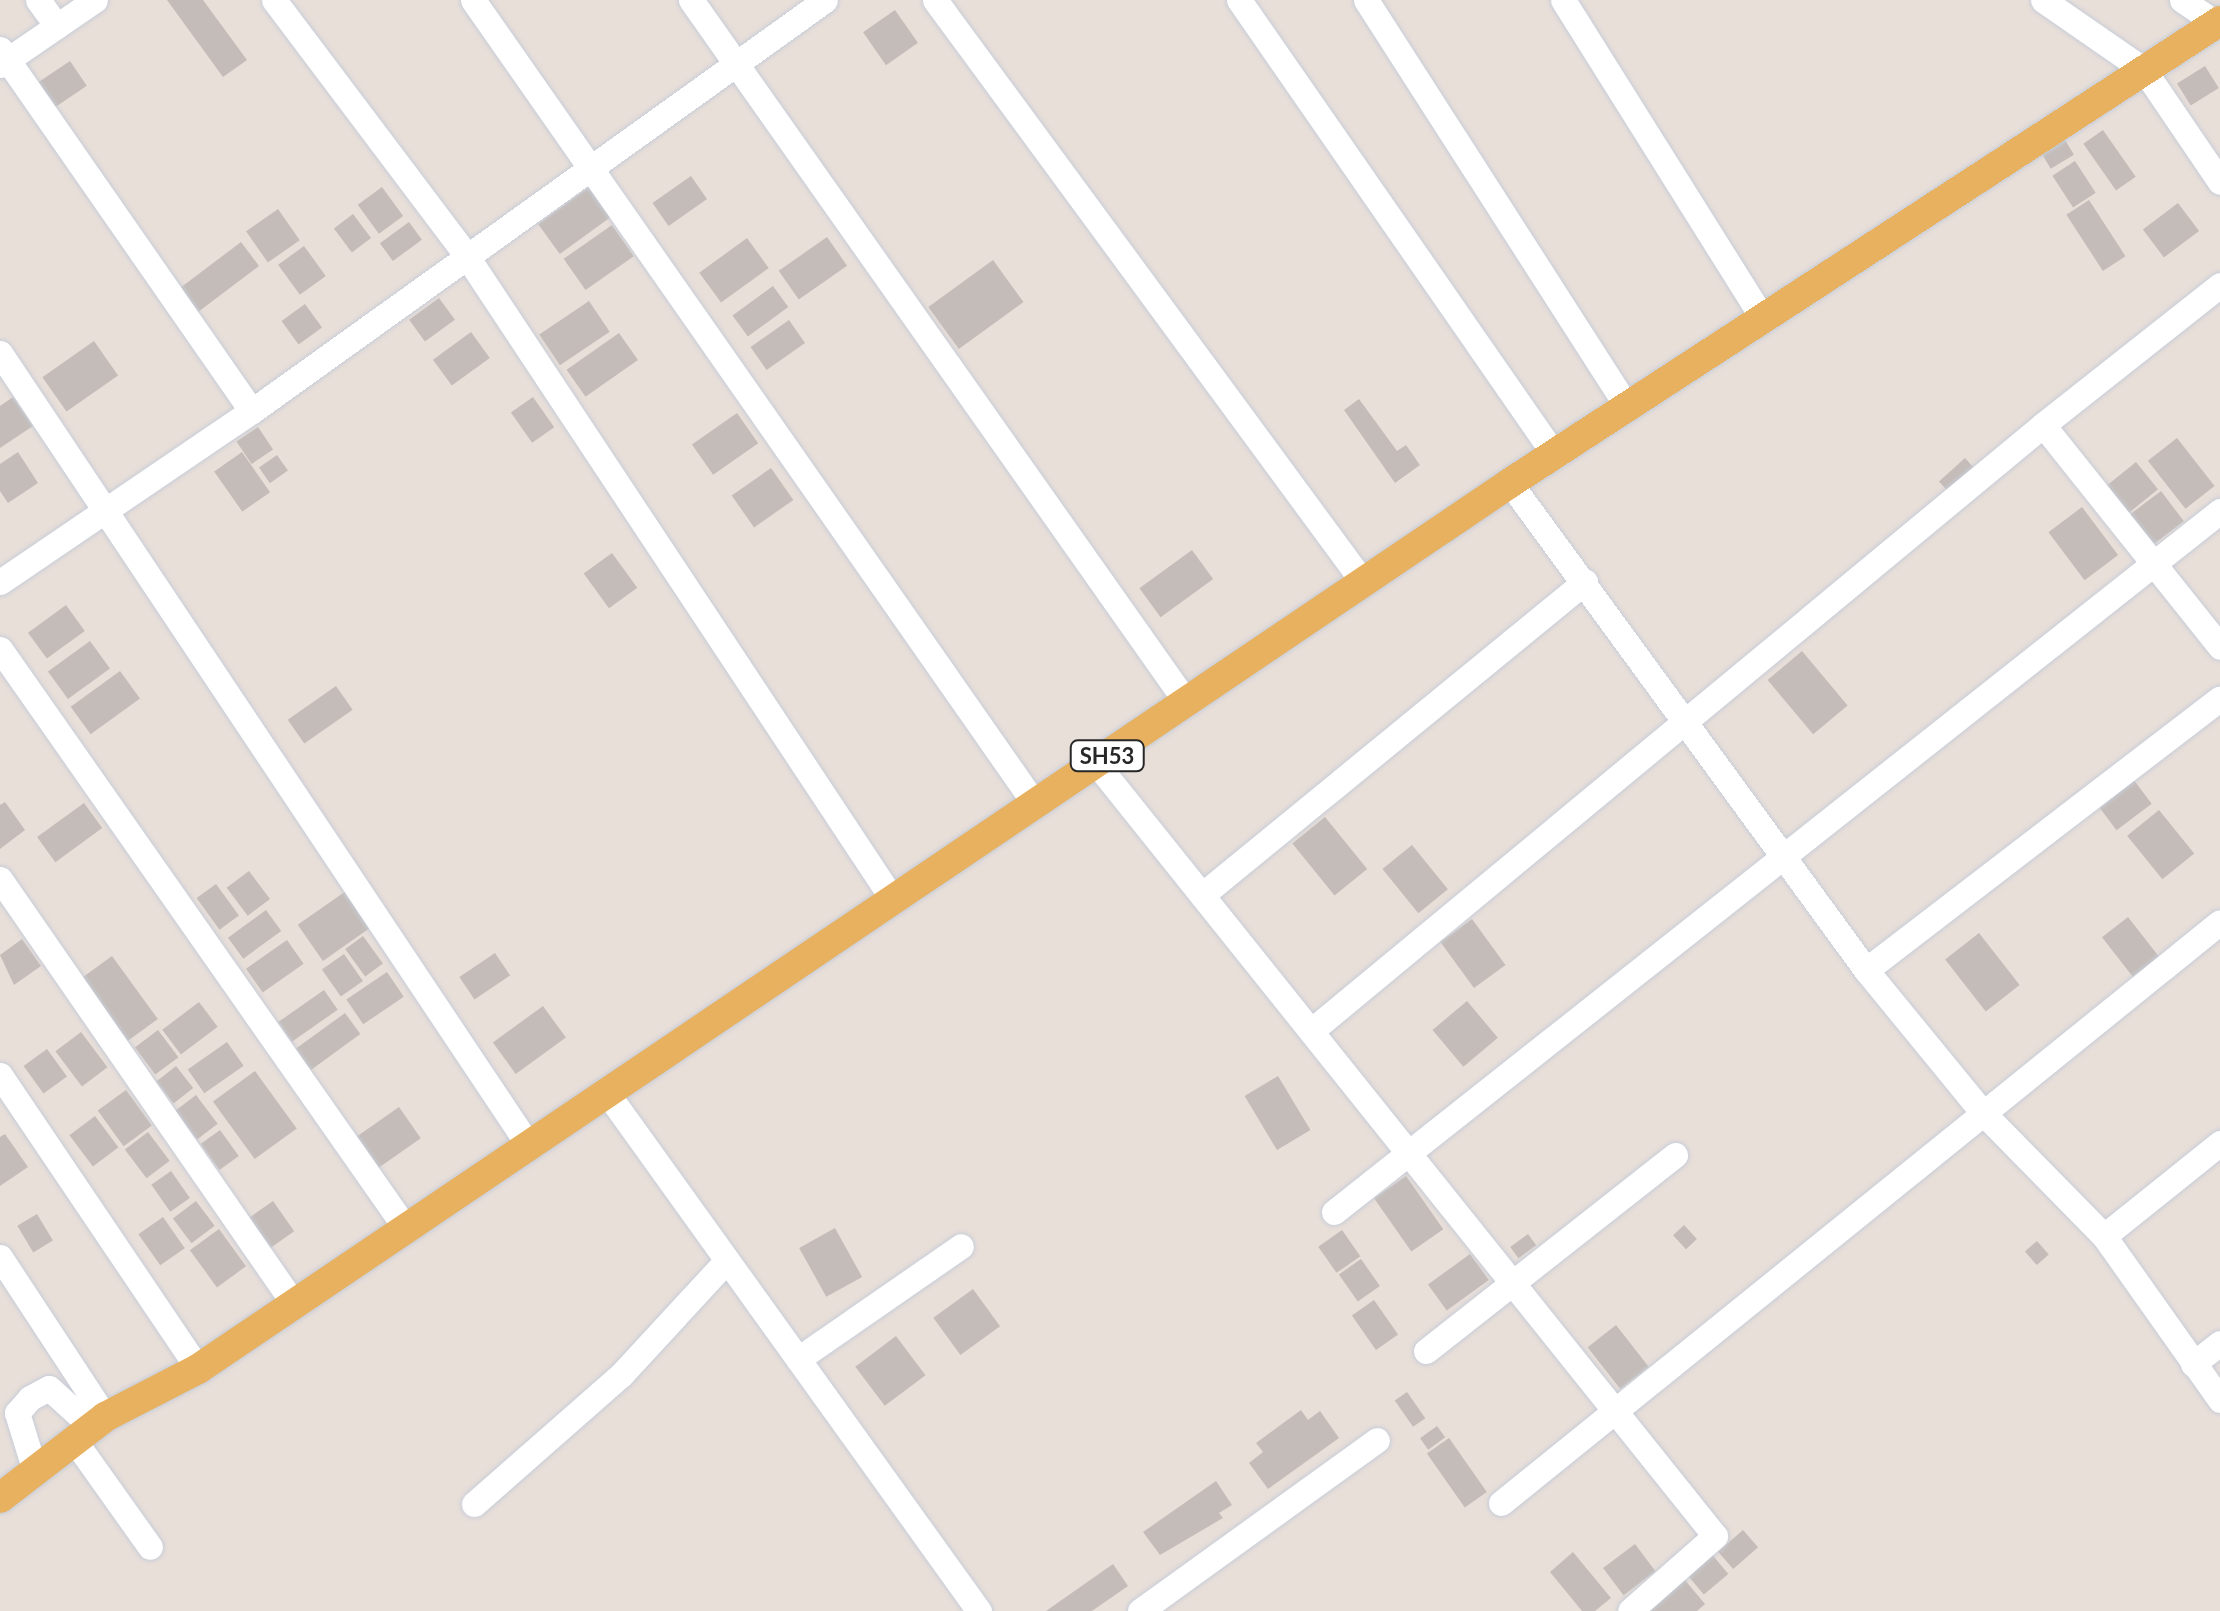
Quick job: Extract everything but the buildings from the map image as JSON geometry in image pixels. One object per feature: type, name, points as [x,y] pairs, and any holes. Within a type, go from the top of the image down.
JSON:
[{"type":"main road","name":"SH53","points":[[0,1498],[90,1428],[198,1369],[408,1230],[1510,483],[2218,22]]},
{"type":"street","points":[[38,0],[57,26]]},
{"type":"street","points":[[95,0],[3,58],[252,411]]},
{"type":"street","points":[[274,0],[466,255],[893,900]]},
{"type":"street","points":[[473,0],[1035,804]]},
{"type":"street","points":[[690,0],[1186,702]]},
{"type":"street","points":[[0,582],[252,411],[586,166],[825,0]]},
{"type":"street","points":[[936,0],[1363,582]]},
{"type":"street","points":[[1239,0],[1554,454]]},
{"type":"street","points":[[1366,0],[1627,408]]},
{"type":"street","points":[[1564,0],[1763,318]]},
{"type":"street","points":[[2042,0],[2144,70],[2220,182]]},
{"type":"street","points":[[2182,0],[2218,22]]},
{"type":"street","points":[[1311,1031],[1686,716],[2043,424],[2220,285]]},
{"type":"street","points":[[0,353],[529,1146]]},
{"type":"street","points":[[2043,424],[2220,647]]},
{"type":"street","points":[[1510,483],[1686,716],[1780,858],[1866,970],[1984,1114],[2104,1236],[2220,1400]]},
{"type":"street","points":[[1334,1212],[2220,511]]},
{"type":"street","points":[[1202,895],[1585,582]]},
{"type":"street","points":[[0,650],[408,1230]]},
{"type":"street","points":[[1866,970],[2220,698]]},
{"type":"street","points":[[1096,763],[1715,1536],[1630,1611]]},
{"type":"street","points":[[0,879],[294,1304]]},
{"type":"street","points":[[1500,1503],[2220,922]]},
{"type":"street","points":[[0,1075],[198,1369]]},
{"type":"street","points":[[607,1093],[979,1611]]},
{"type":"street","points":[[2104,1236],[2220,1143]]},
{"type":"street","points":[[1426,1351],[1509,1282],[1675,1156]]},
{"type":"street","points":[[798,1359],[962,1246]]},
{"type":"street","points":[[0,1256],[150,1546]]},
{"type":"street","points":[[474,1504],[622,1375],[727,1260]]},
{"type":"street","points":[[2193,1364],[2220,1343]]},
{"type":"street","points":[[35,1471],[17,1414],[30,1398],[49,1388],[90,1428]]},
{"type":"street","points":[[1140,1611],[1376,1440]]}]
